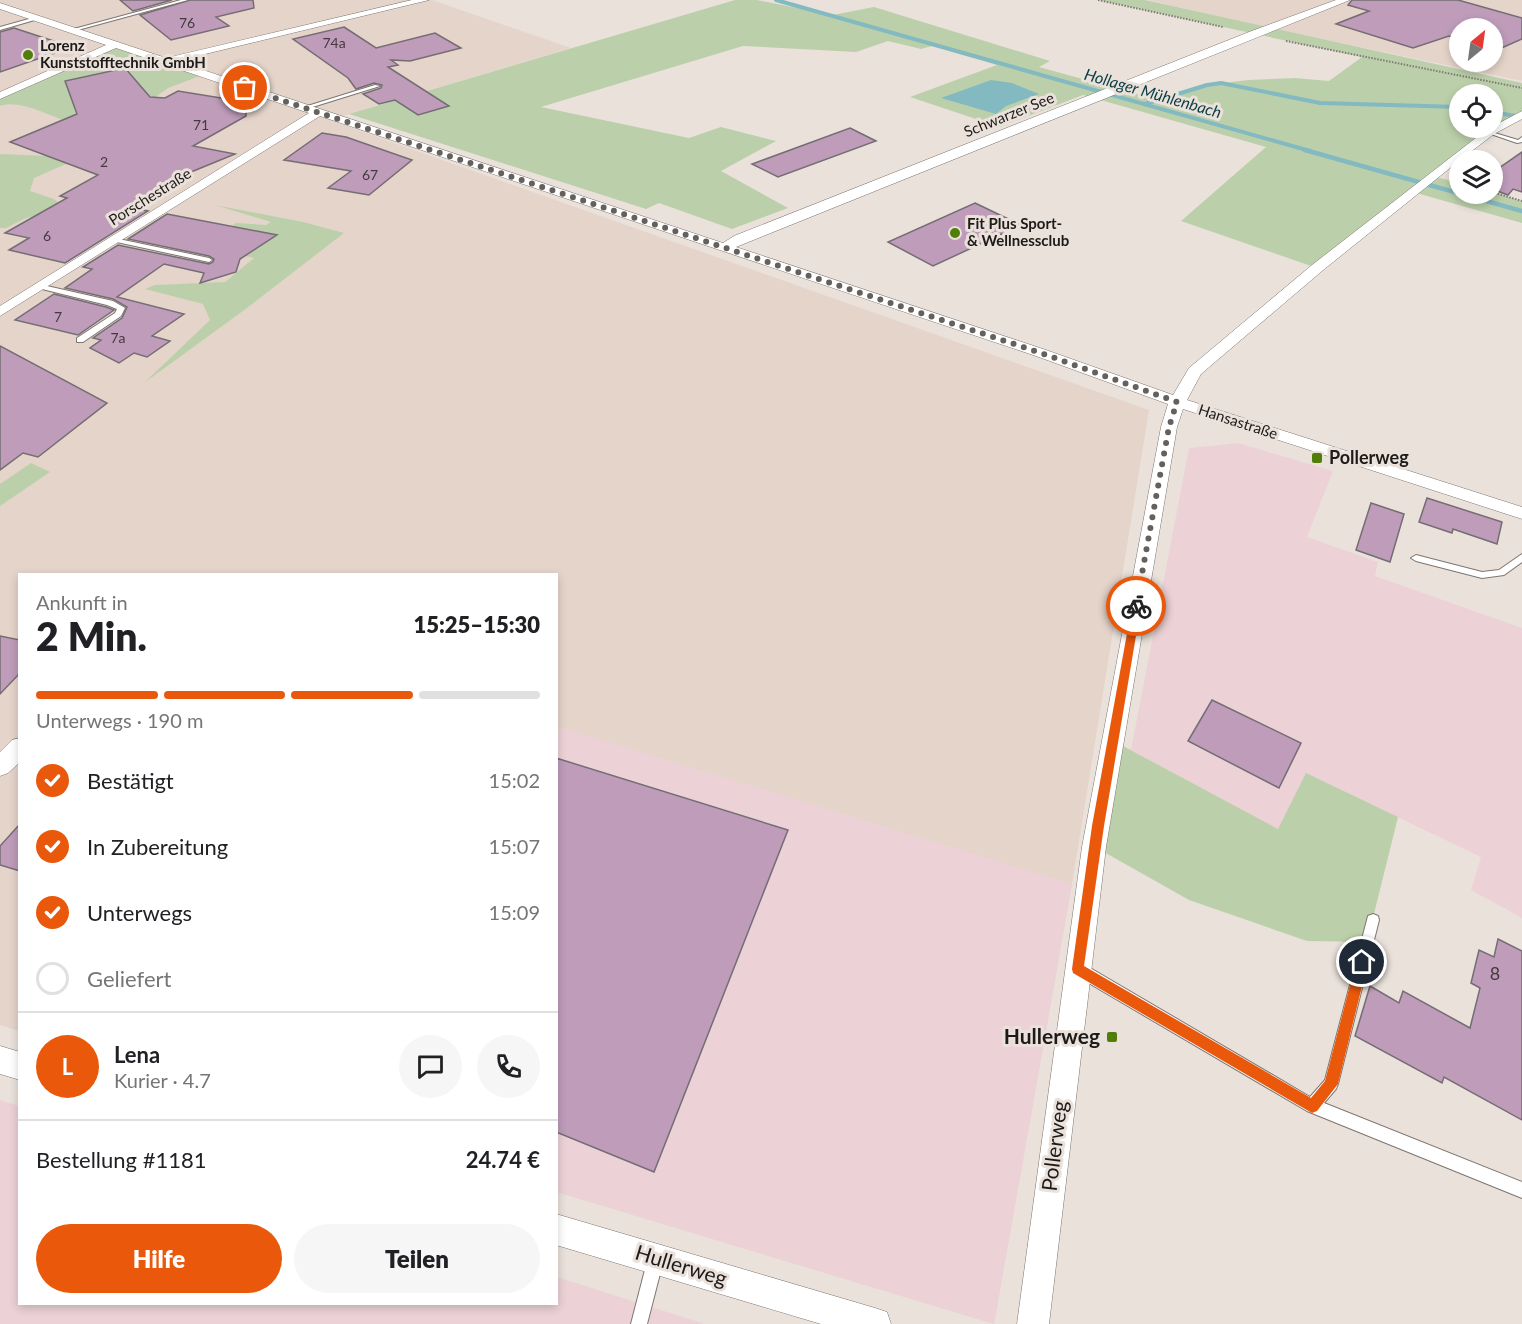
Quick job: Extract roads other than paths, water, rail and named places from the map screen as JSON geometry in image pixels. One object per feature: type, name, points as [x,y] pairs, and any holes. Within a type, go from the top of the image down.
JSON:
[{"type":"street","points":[[167,62],[193,53],[424,0]]},
{"type":"street","name":"Schwarzer See","points":[[724,248],[739,239],[1341,0]]},
{"type":"street","name":"Hansastraße","points":[[0,6],[1041,353],[1177,402],[1522,513]]},
{"type":"street","points":[[0,96],[116,44]]},
{"type":"street","name":"Porschestraße","points":[[0,312],[300,122],[320,112]]},
{"type":"street","name":"Pollerweg","points":[[1503,125],[1522,114]]},
{"type":"street","name":"Pollerweg","points":[[1033,1324],[1078,969],[1112,740],[1169,427],[1177,402],[1195,371],[1317,268],[1482,138]]},
{"type":"street","points":[[0,766],[18,749]]},
{"type":"street","points":[[0,1060],[18,1065]]},
{"type":"street","name":"Hullerweg","points":[[558,1230],[875,1324]]},
{"type":"lane","points":[[72,30],[186,0]]},
{"type":"lane","points":[[0,29],[36,18]]},
{"type":"lane","points":[[304,108],[377,86]]},
{"type":"lane","points":[[1503,137],[1518,142],[1522,139]]},
{"type":"lane","points":[[114,240],[209,260]]},
{"type":"lane","points":[[40,286],[110,303],[121,308],[118,314],[80,340]]},
{"type":"lane","points":[[1416,558],[1482,575],[1501,573],[1522,557]]},
{"type":"lane","points":[[1312,1106],[1331,1084],[1373,920]]},
{"type":"lane","points":[[1078,969],[1312,1106],[1522,1190]]},
{"type":"lane","points":[[639,1324],[655,1258]]},
{"type":"water","points":[[991,80],[1012,83],[1039,94],[1006,106],[996,114],[941,98]]},
{"type":"waterway","name":"Hollager Mühlenbach","points":[[776,0],[1310,151]]},
{"type":"waterway","points":[[1145,104],[1207,85],[1221,83],[1320,103],[1449,107]]},
{"type":"waterway","points":[[1503,114],[1522,117]]},
{"type":"waterway","name":"Hollager Mühlenbach","points":[[1305,150],[1522,211]]},
{"type":"place","name":"Lorenz Kunststofftechnik GmbH","points":[[28,55]]},
{"type":"place","name":"Fit Plus Sport- & Wellnessclub","points":[[955,233]]},
{"type":"place","name":"Pollerweg","points":[[1317,458]]},
{"type":"place","name":"Hullerweg","points":[[1112,1037]]}]
